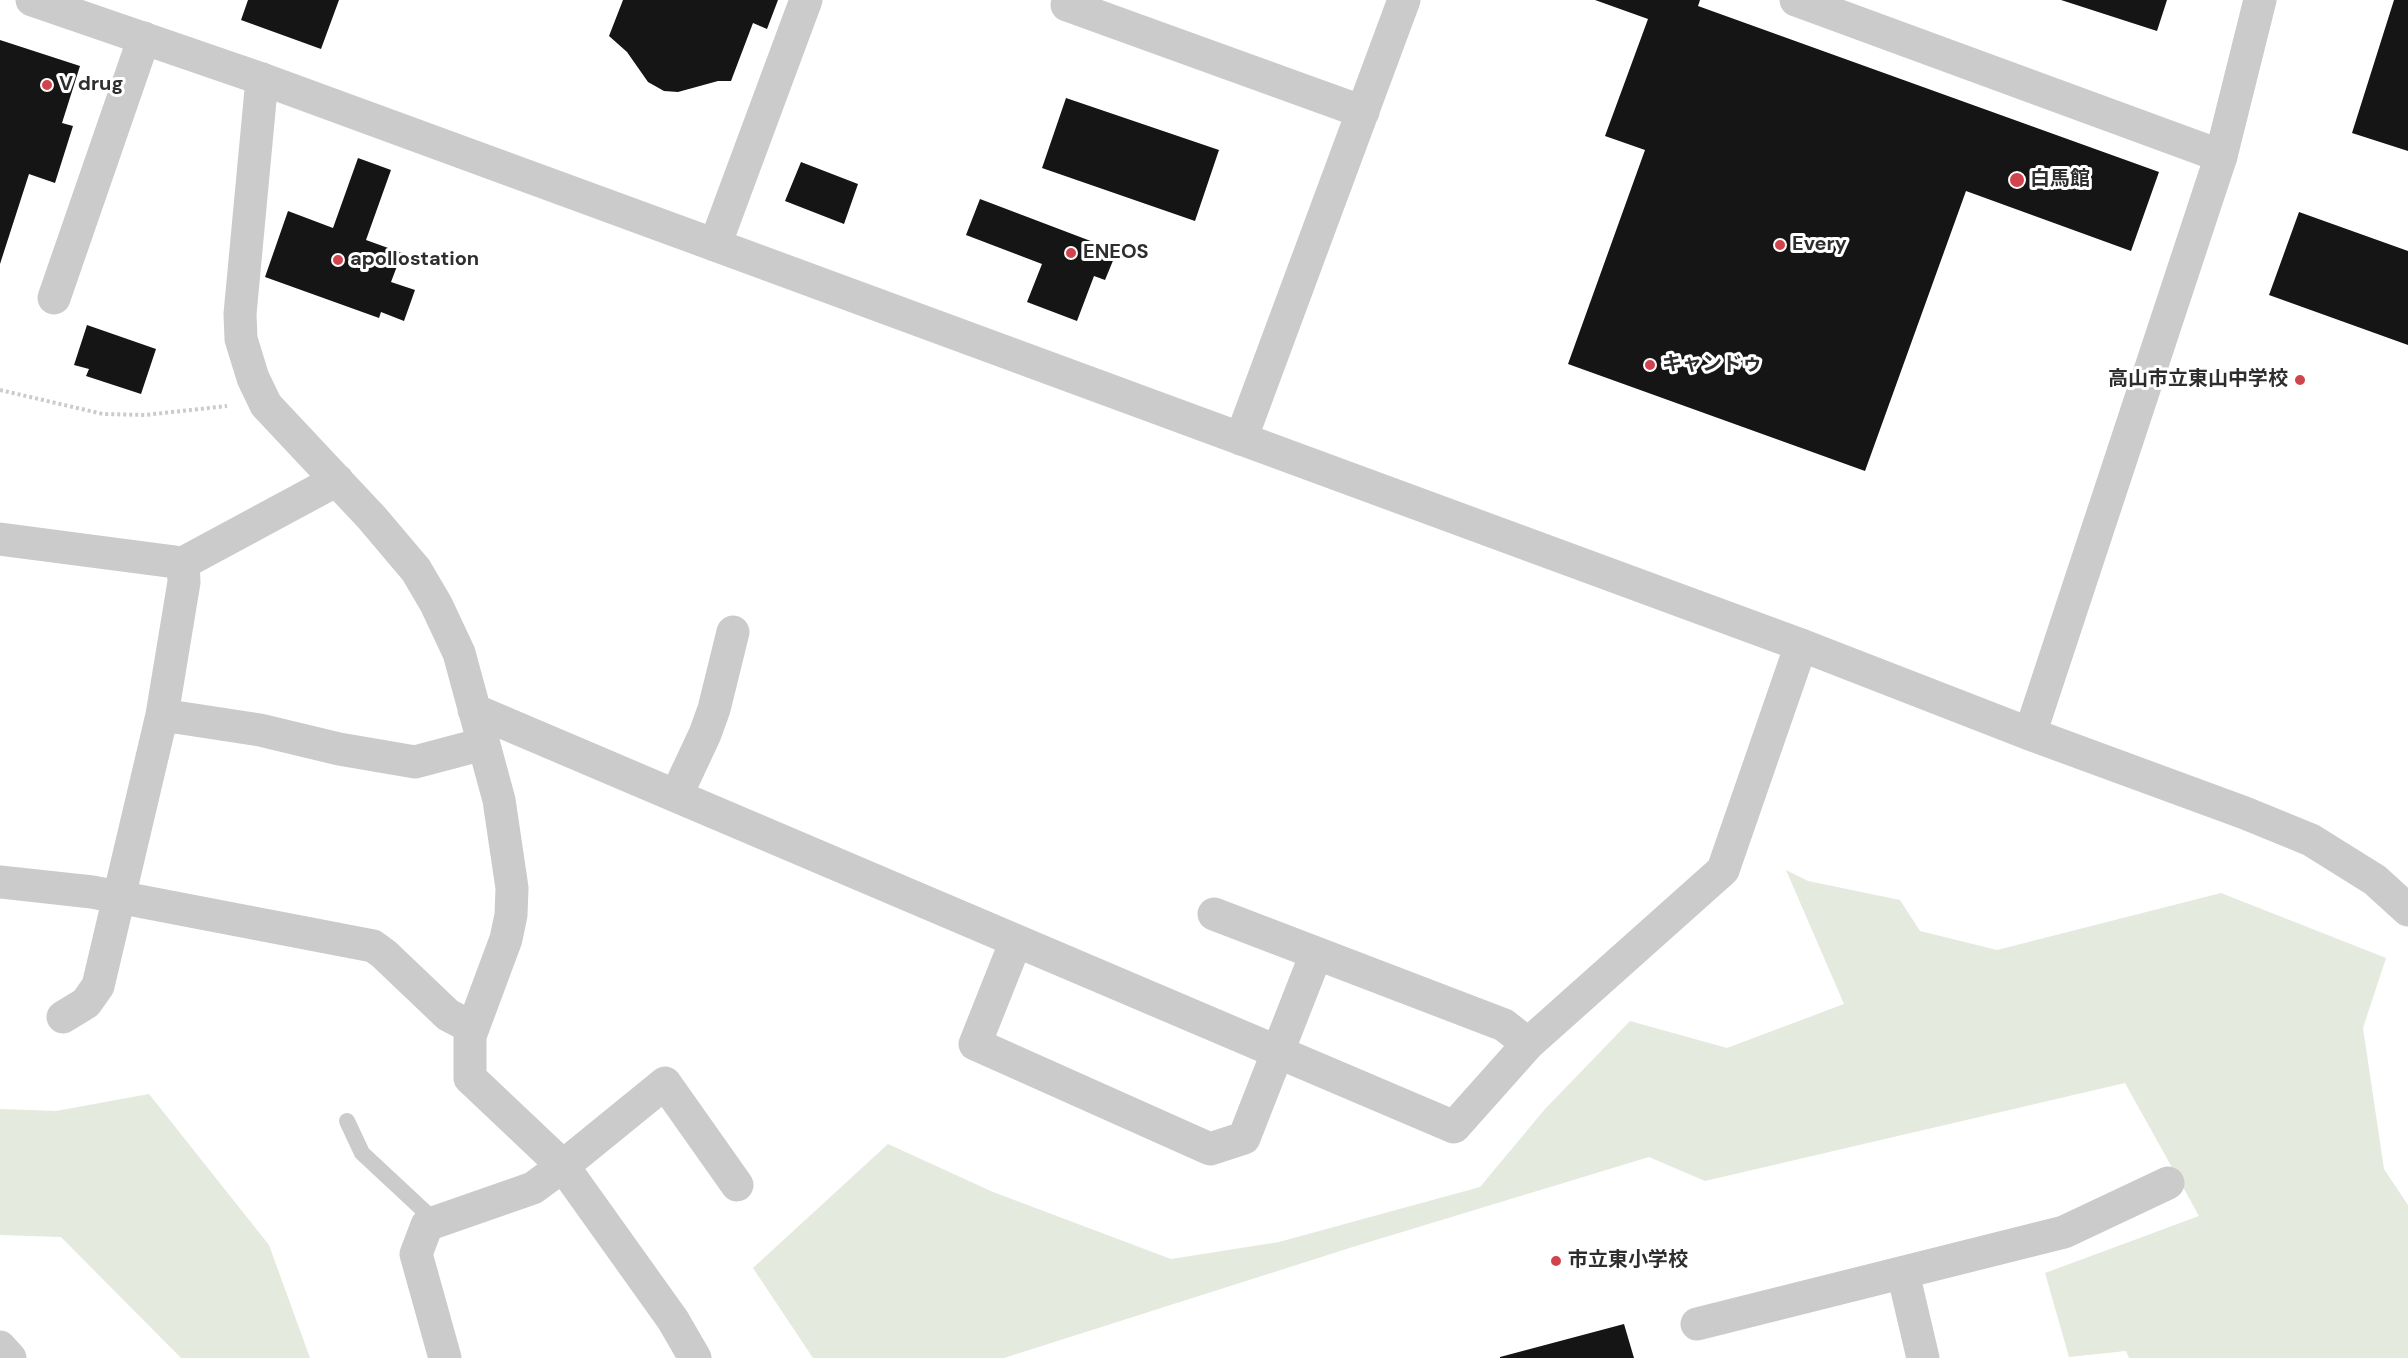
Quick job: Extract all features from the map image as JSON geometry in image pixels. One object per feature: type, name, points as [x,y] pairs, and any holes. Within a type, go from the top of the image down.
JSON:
[{"type":"street","points":[[32,0],[262,79],[715,245],[1801,645],[2030,734],[2245,813],[2311,840],[2375,880],[2408,910]]},
{"type":"street","points":[[715,245],[806,0]]},
{"type":"street","points":[[1241,439],[1404,0]]},
{"type":"street","points":[[1796,0],[2221,156]]},
{"type":"street","points":[[2030,734],[2221,156],[2260,0]]},
{"type":"street","points":[[1067,5],[1363,112]]},
{"type":"street","points":[[54,298],[144,38]]},
{"type":"street","points":[[262,79],[240,314],[241,339],[253,378],[266,405],[337,480],[416,570],[436,604],[459,653],[499,800],[512,888],[512,915],[506,939],[470,1036],[470,1078],[563,1166],[673,1320],[685,1354]]},
{"type":"street","points":[[0,538],[183,563],[337,480]]},
{"type":"street","points":[[63,1017],[86,1003],[98,986],[162,715],[184,582],[183,563]]},
{"type":"street","points":[[676,796],[714,709],[733,633]]},
{"type":"street","points":[[474,710],[1454,1127],[1528,1044],[1723,870],[1801,645]]},
{"type":"street","points":[[162,715],[260,730],[339,749],[415,762],[483,744]]},
{"type":"street","points":[[0,882],[92,892],[372,946],[384,954],[448,1015],[473,1028]]},
{"type":"street","points":[[1214,914],[1504,1025],[1528,1044]]},
{"type":"street","points":[[1016,941],[975,1044],[1210,1149],[1244,1138],[1311,967],[1320,955]]},
{"type":"street","points":[[445,1358],[416,1254],[427,1225],[533,1188],[665,1083],[737,1185]]},
{"type":"street","points":[[1697,1324],[2064,1232],[2168,1184]]},
{"type":"street","points":[[1903,1273],[1923,1358]]},
{"type":"street","points":[[0,1347],[10,1358]]},
{"type":"lane","points":[[347,1121],[362,1153],[436,1222]]},
{"type":"path","points":[[0,390],[103,414],[145,415],[219,408],[261,395]]},
{"type":"shaded area","points":[[1786,870],[1808,881],[1900,900],[1920,931],[1997,950],[2221,893],[2386,958],[2363,1028],[2384,1169],[2408,1205],[2408,1358],[2129,1358],[2126,1351],[2069,1357],[2045,1273],[2199,1216],[2125,1083],[1705,1181],[1649,1157],[1356,1246],[1004,1358],[813,1358],[753,1268],[888,1144],[993,1192],[1171,1259],[1279,1242],[1480,1187],[1545,1109],[1630,1021],[1727,1048],[1844,1004]]},
{"type":"shaded area","points":[[149,1094],[269,1245],[310,1358],[181,1358],[61,1237],[0,1235],[0,1109],[56,1111]]},
{"type":"building","points":[[248,0],[339,0],[321,49],[241,20]]},
{"type":"building","points":[[623,0],[778,0],[767,29],[753,23],[731,81],[718,81],[678,92],[664,91],[648,82],[627,52],[609,36]]},
{"type":"building","points":[[1595,0],[1700,0],[1698,6],[2159,172],[2131,251],[1966,191],[1865,471],[1568,364],[1645,150],[1605,136],[1648,19]]},
{"type":"building","points":[[2061,0],[2167,0],[2157,31]]},
{"type":"building","points":[[2394,0],[2408,0],[2408,151],[2352,133]]},
{"type":"building","points":[[0,40],[80,66],[62,123],[73,126],[55,183],[29,174],[0,264]]},
{"type":"building","points":[[1066,98],[1219,150],[1195,221],[1042,168]]},
{"type":"building","points":[[358,158],[391,170],[366,240],[402,253],[391,282],[415,290],[404,321],[381,312],[379,318],[265,277],[288,211],[333,228]]},
{"type":"building","points":[[801,162],[858,184],[844,224],[785,201]]},
{"type":"building","points":[[980,199],[1117,251],[1105,280],[1094,276],[1077,321],[1027,302],[1042,264],[966,235]]},
{"type":"building","points":[[2299,212],[2408,251],[2408,345],[2269,295]]},
{"type":"building","points":[[87,325],[156,349],[141,394],[86,376],[89,369],[74,365]]},
{"type":"building","points":[[1624,1324],[1634,1358],[1500,1358],[1500,1357]]},
{"type":"place","name":"V drug","points":[[47,85]]},
{"type":"place","name":"白馬館","points":[[2017,180]]},
{"type":"place","name":"Every","points":[[1780,245]]},
{"type":"place","name":"ENEOS","points":[[1071,253]]},
{"type":"place","name":"apollostation","points":[[338,260]]},
{"type":"place","name":"キャンドゥ","points":[[1650,365]]},
{"type":"place","name":"高山市立東山中学校","points":[[2300,380]]},
{"type":"place","name":"市立東小学校","points":[[1556,1261]]}]
